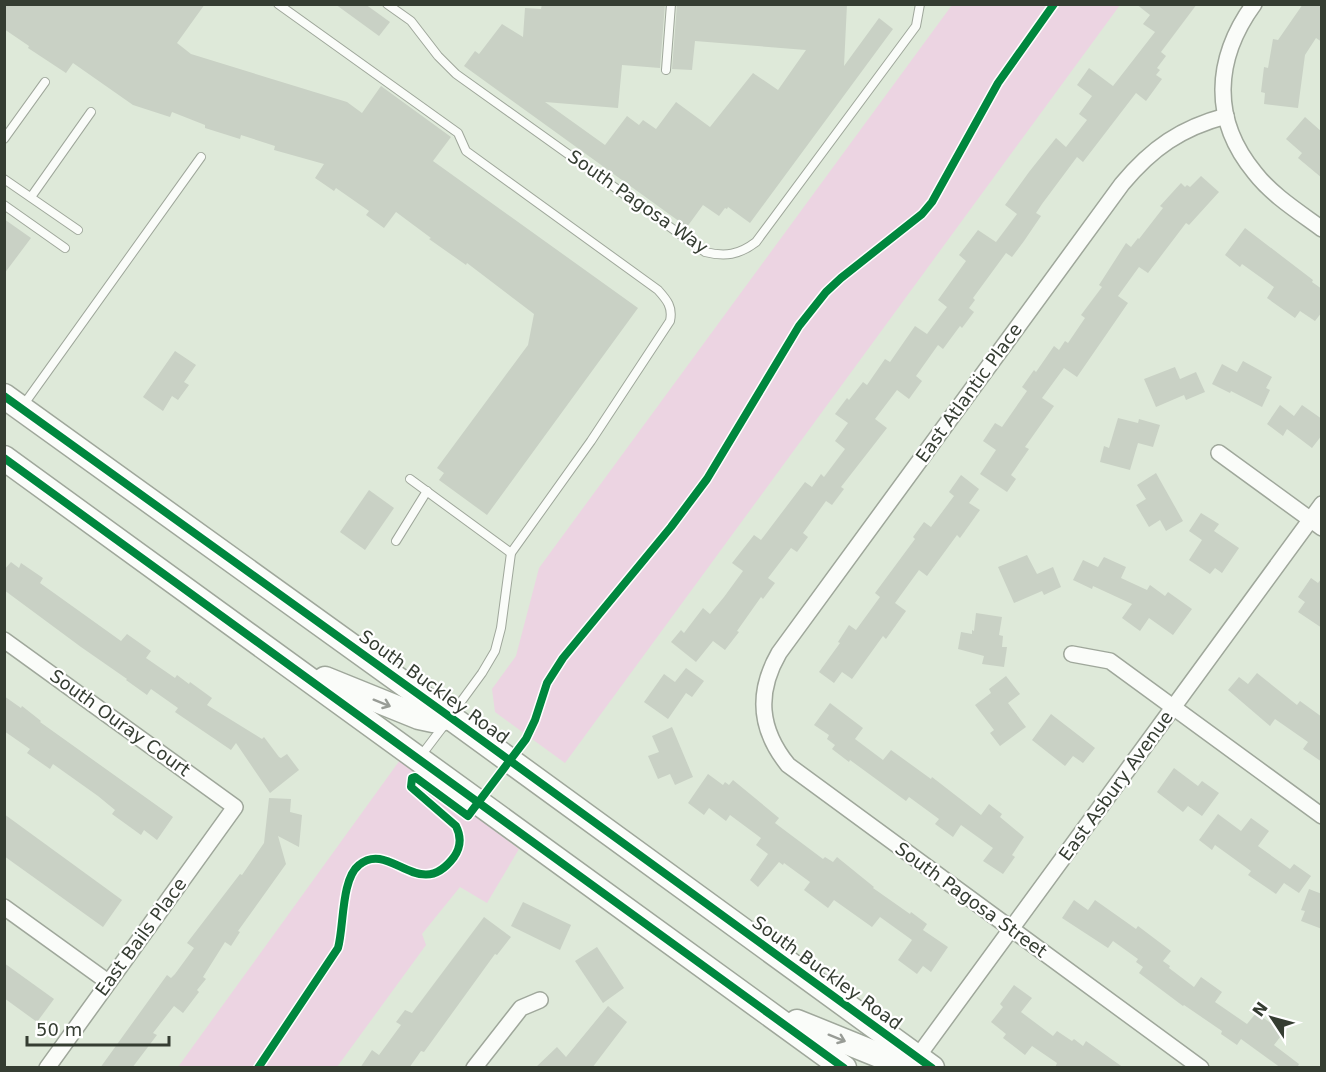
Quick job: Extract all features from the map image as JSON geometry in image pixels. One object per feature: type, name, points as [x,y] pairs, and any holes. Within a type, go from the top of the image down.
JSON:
[{"type":"main road","name":"South Buckley Road","points":[[13,402],[450,717],[919,1064]]},
{"type":"main road","points":[[4,458],[843,1068]]},
{"type":"main road","points":[[289,665],[419,717],[433,720],[450,717]]},
{"type":"main road","points":[[764,1009],[880,1056],[919,1064]]},
{"type":"street","points":[[1254,4],[1240,23],[1229,48],[1223,74],[1226,116],[1240,153],[1256,175],[1322,229]]},
{"type":"street","name":"East Atlantic Place","points":[[764,714],[763,695],[767,677],[779,653],[1122,184],[1140,163],[1161,145],[1184,131],[1226,116]]},
{"type":"street","points":[[1219,453],[1316,524]]},
{"type":"street","name":"East Asbury Avenue","points":[[919,1064],[1011,929],[1173,708],[1316,524],[1322,504]]},
{"type":"street","name":"South Ouray Court","points":[[4,640],[235,807]]},
{"type":"street","points":[[1072,654],[1110,661],[1322,816]]},
{"type":"street","name":"South Pagosa Street","points":[[764,714],[767,730],[777,751],[788,765],[1201,1068]]},
{"type":"street","name":"East Bails Place","points":[[47,1068],[235,807]]},
{"type":"street","points":[[4,907],[108,982]]},
{"type":"street","points":[[474,1068],[521,1008],[540,1000]]},
{"type":"lane","points":[[278,4],[458,133],[466,151],[658,290],[668,301],[672,312],[670,321],[591,441],[511,553],[506,598],[495,651],[482,673],[419,759]]},
{"type":"lane","name":"South Pagosa Way","points":[[387,4],[411,21],[438,56],[456,74],[705,252],[718,256],[732,255],[756,242],[916,26],[920,4]]},
{"type":"lane","points":[[666,70],[671,4]]},
{"type":"lane","points":[[4,139],[45,82]]},
{"type":"lane","points":[[31,197],[91,112]]},
{"type":"lane","points":[[13,402],[201,157]]},
{"type":"lane","points":[[4,179],[78,231]]},
{"type":"lane","points":[[4,206],[65,248]]},
{"type":"lane","points":[[410,479],[511,553]]},
{"type":"lane","points":[[396,541],[427,491]]},
{"type":"shaded area","points":[[952,5],[1120,5],[565,763],[495,712],[492,689],[516,656],[539,568]]},
{"type":"shaded area","points":[[400,760],[519,849],[487,903],[460,887],[422,934],[426,945],[337,1067],[178,1067]]},
{"type":"building","points":[[4,4],[205,4],[177,43],[191,54],[347,102],[362,113],[381,86],[451,137],[433,161],[638,308],[487,515],[439,480],[444,473],[437,468],[528,345],[534,314],[467,263],[466,265],[429,239],[431,238],[396,212],[384,228],[366,215],[369,211],[336,188],[334,191],[315,178],[324,164],[274,150],[275,146],[241,135],[240,139],[205,128],[205,125],[172,112],[170,117],[133,105],[73,63],[66,73],[4,29]]},
{"type":"building","points":[[335,4],[365,4],[390,22],[379,36]]},
{"type":"building","points":[[542,4],[665,4],[660,68],[622,65],[618,108],[545,102],[605,145],[627,116],[639,125],[643,120],[656,129],[676,102],[710,127],[753,73],[778,90],[806,50],[695,41],[692,70],[672,69],[677,4],[847,4],[844,66],[879,18],[893,29],[750,223],[728,207],[719,216],[703,205],[687,227],[464,66],[475,51],[479,54],[502,24],[523,37],[525,8],[541,9]]},
{"type":"building","points":[[1136,4],[1197,4],[1161,52],[1166,56],[1157,68],[1160,70],[1156,75],[1162,79],[1146,101],[1136,93],[1083,162],[1077,157],[1036,213],[1041,216],[1024,241],[1012,257],[1006,253],[973,298],[975,300],[969,308],[974,312],[943,349],[938,345],[916,376],[922,381],[909,399],[897,390],[875,419],[887,428],[841,487],[844,489],[832,505],[826,501],[803,533],[808,537],[797,552],[791,548],[768,578],[775,583],[763,599],[761,597],[737,631],[739,632],[725,650],[713,641],[696,662],[671,642],[681,630],[684,633],[703,608],[710,614],[724,597],[743,571],[732,563],[754,535],[761,540],[805,482],[812,487],[821,474],[824,477],[845,449],[835,441],[848,423],[835,414],[863,382],[867,385],[885,359],[890,362],[915,326],[927,334],[947,307],[938,300],[966,261],[959,255],[978,230],[996,242],[1017,214],[1005,205],[1029,172],[1056,138],[1066,147],[1087,120],[1079,114],[1092,96],[1077,85],[1089,68],[1113,86],[1155,32],[1143,24],[1150,15]]},
{"type":"building","points":[[1303,4],[1322,4],[1322,42],[1316,38],[1305,55],[1298,108],[1264,104],[1265,93],[1261,92],[1264,67],[1268,68],[1273,39],[1278,40]]},
{"type":"building","points":[[1305,117],[1322,132],[1322,178],[1298,158],[1302,153],[1286,139]]},
{"type":"building","points":[[1201,176],[1219,192],[1189,225],[1186,223],[1148,273],[1139,267],[1118,296],[1128,303],[1077,377],[1064,368],[1042,398],[1054,406],[1025,447],[1029,449],[1011,475],[1016,479],[1007,492],[980,474],[996,450],[983,441],[995,423],[1002,427],[1027,391],[1022,387],[1034,370],[1036,372],[1054,346],[1059,350],[1065,341],[1068,343],[1085,318],[1081,315],[1102,287],[1099,285],[1126,243],[1131,247],[1139,239],[1163,208],[1160,206],[1181,183],[1185,187],[1187,185],[1190,187]]},
{"type":"building","points":[[4,219],[31,238],[4,274]]},
{"type":"building","points":[[1245,228],[1322,289],[1322,312],[1315,321],[1300,311],[1295,318],[1267,298],[1274,287],[1242,264],[1240,267],[1225,255]]},
{"type":"building","points":[[175,351],[196,365],[184,382],[189,385],[178,400],[172,396],[163,411],[143,397]]},
{"type":"building","points":[[1243,361],[1272,377],[1266,388],[1270,390],[1262,407],[1212,384],[1222,364],[1237,372]]},
{"type":"building","points":[[1175,367],[1180,379],[1196,372],[1205,392],[1186,400],[1184,395],[1156,407],[1144,379]]},
{"type":"building","points":[[1280,405],[1294,416],[1302,405],[1322,419],[1322,435],[1312,448],[1287,429],[1283,436],[1267,424]]},
{"type":"building","points":[[1118,418],[1138,423],[1139,419],[1160,425],[1153,447],[1138,443],[1130,470],[1100,462],[1104,446],[1109,448]]},
{"type":"building","points":[[1156,473],[1183,521],[1166,531],[1160,520],[1149,527],[1136,505],[1146,499],[1137,485]]},
{"type":"building","points":[[961,475],[979,489],[969,503],[980,510],[960,538],[957,535],[927,576],[919,570],[895,603],[906,611],[886,639],[883,636],[852,679],[842,672],[834,683],[819,672],[840,643],[838,642],[849,625],[856,630],[880,597],[875,593],[915,539],[913,537],[924,522],[931,527],[954,496],[949,492]]},
{"type":"building","points":[[369,490],[394,508],[365,550],[340,532]]},
{"type":"building","points":[[1201,513],[1219,524],[1214,531],[1239,548],[1222,573],[1215,568],[1210,574],[1189,560],[1202,540],[1189,531]]},
{"type":"building","points":[[1027,555],[1037,574],[1053,567],[1061,587],[1044,595],[1042,591],[1014,603],[998,567]]},
{"type":"building","points":[[1104,557],[1126,567],[1121,578],[1147,590],[1150,585],[1165,596],[1168,592],[1192,609],[1173,635],[1149,618],[1140,631],[1122,618],[1132,604],[1093,586],[1092,589],[1073,580],[1083,560],[1098,567]]},
{"type":"building","points":[[11,562],[19,568],[21,563],[43,578],[40,583],[121,641],[127,634],[151,651],[146,658],[175,678],[177,675],[189,684],[190,682],[212,698],[207,705],[262,739],[264,737],[279,757],[287,754],[299,770],[270,793],[236,743],[231,750],[175,712],[178,708],[151,689],[147,695],[4,590],[4,570]]},
{"type":"building","points":[[1311,578],[1318,583],[1322,578],[1322,628],[1298,612],[1305,602],[1298,597]]},
{"type":"building","points":[[976,613],[1002,617],[999,635],[1003,636],[1002,647],[1007,647],[1004,667],[982,664],[984,656],[958,649],[961,632],[972,634],[972,630],[974,631]]},
{"type":"building","points":[[686,668],[704,681],[692,697],[686,693],[668,719],[644,702],[664,674],[675,682]]},
{"type":"building","points":[[1257,673],[1297,705],[1300,701],[1322,717],[1322,762],[1303,749],[1308,742],[1275,719],[1270,726],[1228,690],[1239,677],[1248,684]]},
{"type":"building","points":[[1006,676],[1020,694],[1008,703],[1026,727],[1000,746],[990,733],[994,730],[975,705],[991,693],[989,689]]},
{"type":"building","points":[[4,696],[21,708],[22,706],[40,722],[173,817],[157,840],[144,830],[141,835],[112,814],[115,810],[53,764],[50,769],[27,753],[30,749],[4,731]]},
{"type":"building","points":[[830,703],[863,728],[855,739],[883,760],[891,750],[931,779],[932,777],[981,815],[989,804],[1002,814],[1000,817],[1024,837],[1012,855],[1015,857],[1003,874],[983,861],[993,848],[961,825],[953,837],[935,824],[939,819],[909,797],[906,801],[832,749],[835,745],[827,739],[829,735],[814,725]]},
{"type":"building","points":[[1051,714],[1095,748],[1083,763],[1073,756],[1065,766],[1032,740]]},
{"type":"building","points":[[672,727],[693,777],[675,785],[670,774],[658,779],[648,756],[659,752],[652,736]]},
{"type":"building","points":[[1174,768],[1198,786],[1202,781],[1219,793],[1202,816],[1188,806],[1183,812],[1157,792]]},
{"type":"building","points":[[708,774],[723,785],[725,782],[729,785],[733,780],[779,818],[775,823],[823,859],[825,857],[833,862],[837,857],[873,888],[927,924],[923,930],[948,947],[931,972],[923,966],[917,974],[898,960],[912,940],[880,917],[872,927],[834,900],[828,908],[804,890],[810,882],[784,863],[783,865],[779,862],[758,887],[750,880],[768,854],[756,845],[761,838],[730,815],[726,821],[709,808],[704,815],[688,803]]},
{"type":"building","points":[[269,798],[291,799],[290,812],[302,815],[299,847],[278,836],[286,864],[238,931],[240,932],[231,946],[225,942],[203,977],[206,979],[197,990],[199,992],[183,1013],[174,1006],[153,1033],[157,1035],[132,1068],[100,1068],[167,975],[171,978],[175,974],[194,948],[187,943],[240,874],[242,875],[264,843]]},
{"type":"building","points":[[4,814],[122,900],[103,927],[4,856]]},
{"type":"building","points":[[1218,814],[1241,831],[1251,818],[1269,831],[1258,846],[1290,869],[1294,864],[1311,876],[1299,893],[1284,883],[1276,894],[1248,875],[1251,871],[1215,845],[1212,850],[1199,840]]},
{"type":"building","points":[[1309,889],[1322,894],[1322,929],[1301,921],[1305,911],[1301,910]]},
{"type":"building","points":[[1074,900],[1088,910],[1095,900],[1136,929],[1138,926],[1171,951],[1163,961],[1170,966],[1169,968],[1194,987],[1201,977],[1222,992],[1215,1002],[1247,1024],[1256,1013],[1284,1032],[1274,1045],[1299,1064],[1297,1068],[1281,1068],[1241,1039],[1237,1045],[1221,1034],[1222,1031],[1183,1006],[1139,973],[1143,967],[1136,962],[1138,959],[1113,941],[1108,948],[1062,918]]},
{"type":"building","points":[[523,902],[571,925],[560,950],[511,926]]},
{"type":"building","points":[[484,917],[511,937],[497,955],[495,954],[424,1052],[421,1051],[409,1068],[360,1068],[372,1050],[379,1055],[401,1025],[396,1022],[405,1010],[412,1013]]},
{"type":"building","points":[[597,947],[624,988],[603,1003],[575,961]]},
{"type":"building","points":[[4,963],[54,999],[37,1022],[4,998]]},
{"type":"building","points":[[1014,985],[1032,998],[1021,1012],[1053,1036],[1057,1031],[1083,1046],[1086,1041],[1124,1068],[1055,1068],[1057,1063],[1032,1046],[1025,1055],[1003,1038],[1006,1034],[991,1022],[1003,1007],[1000,1004]]},
{"type":"building","points":[[608,1006],[627,1022],[592,1068],[535,1068],[557,1047],[566,1057]]},
{"type":"cycle path","points":[[258,1068],[338,948],[346,892],[353,872],[359,865],[371,859],[382,859],[417,873],[429,874],[441,870],[454,857],[460,842],[456,826],[411,787],[412,778],[415,777],[468,816],[526,739],[547,683],[563,658],[671,527],[707,479],[799,326],[826,292],[841,278],[922,214],[932,202],[998,83],[1054,4]]},
{"type":"cycle path","points":[[4,396],[932,1068]]},
{"type":"cycle path","points":[[4,458],[844,1068]]}]
